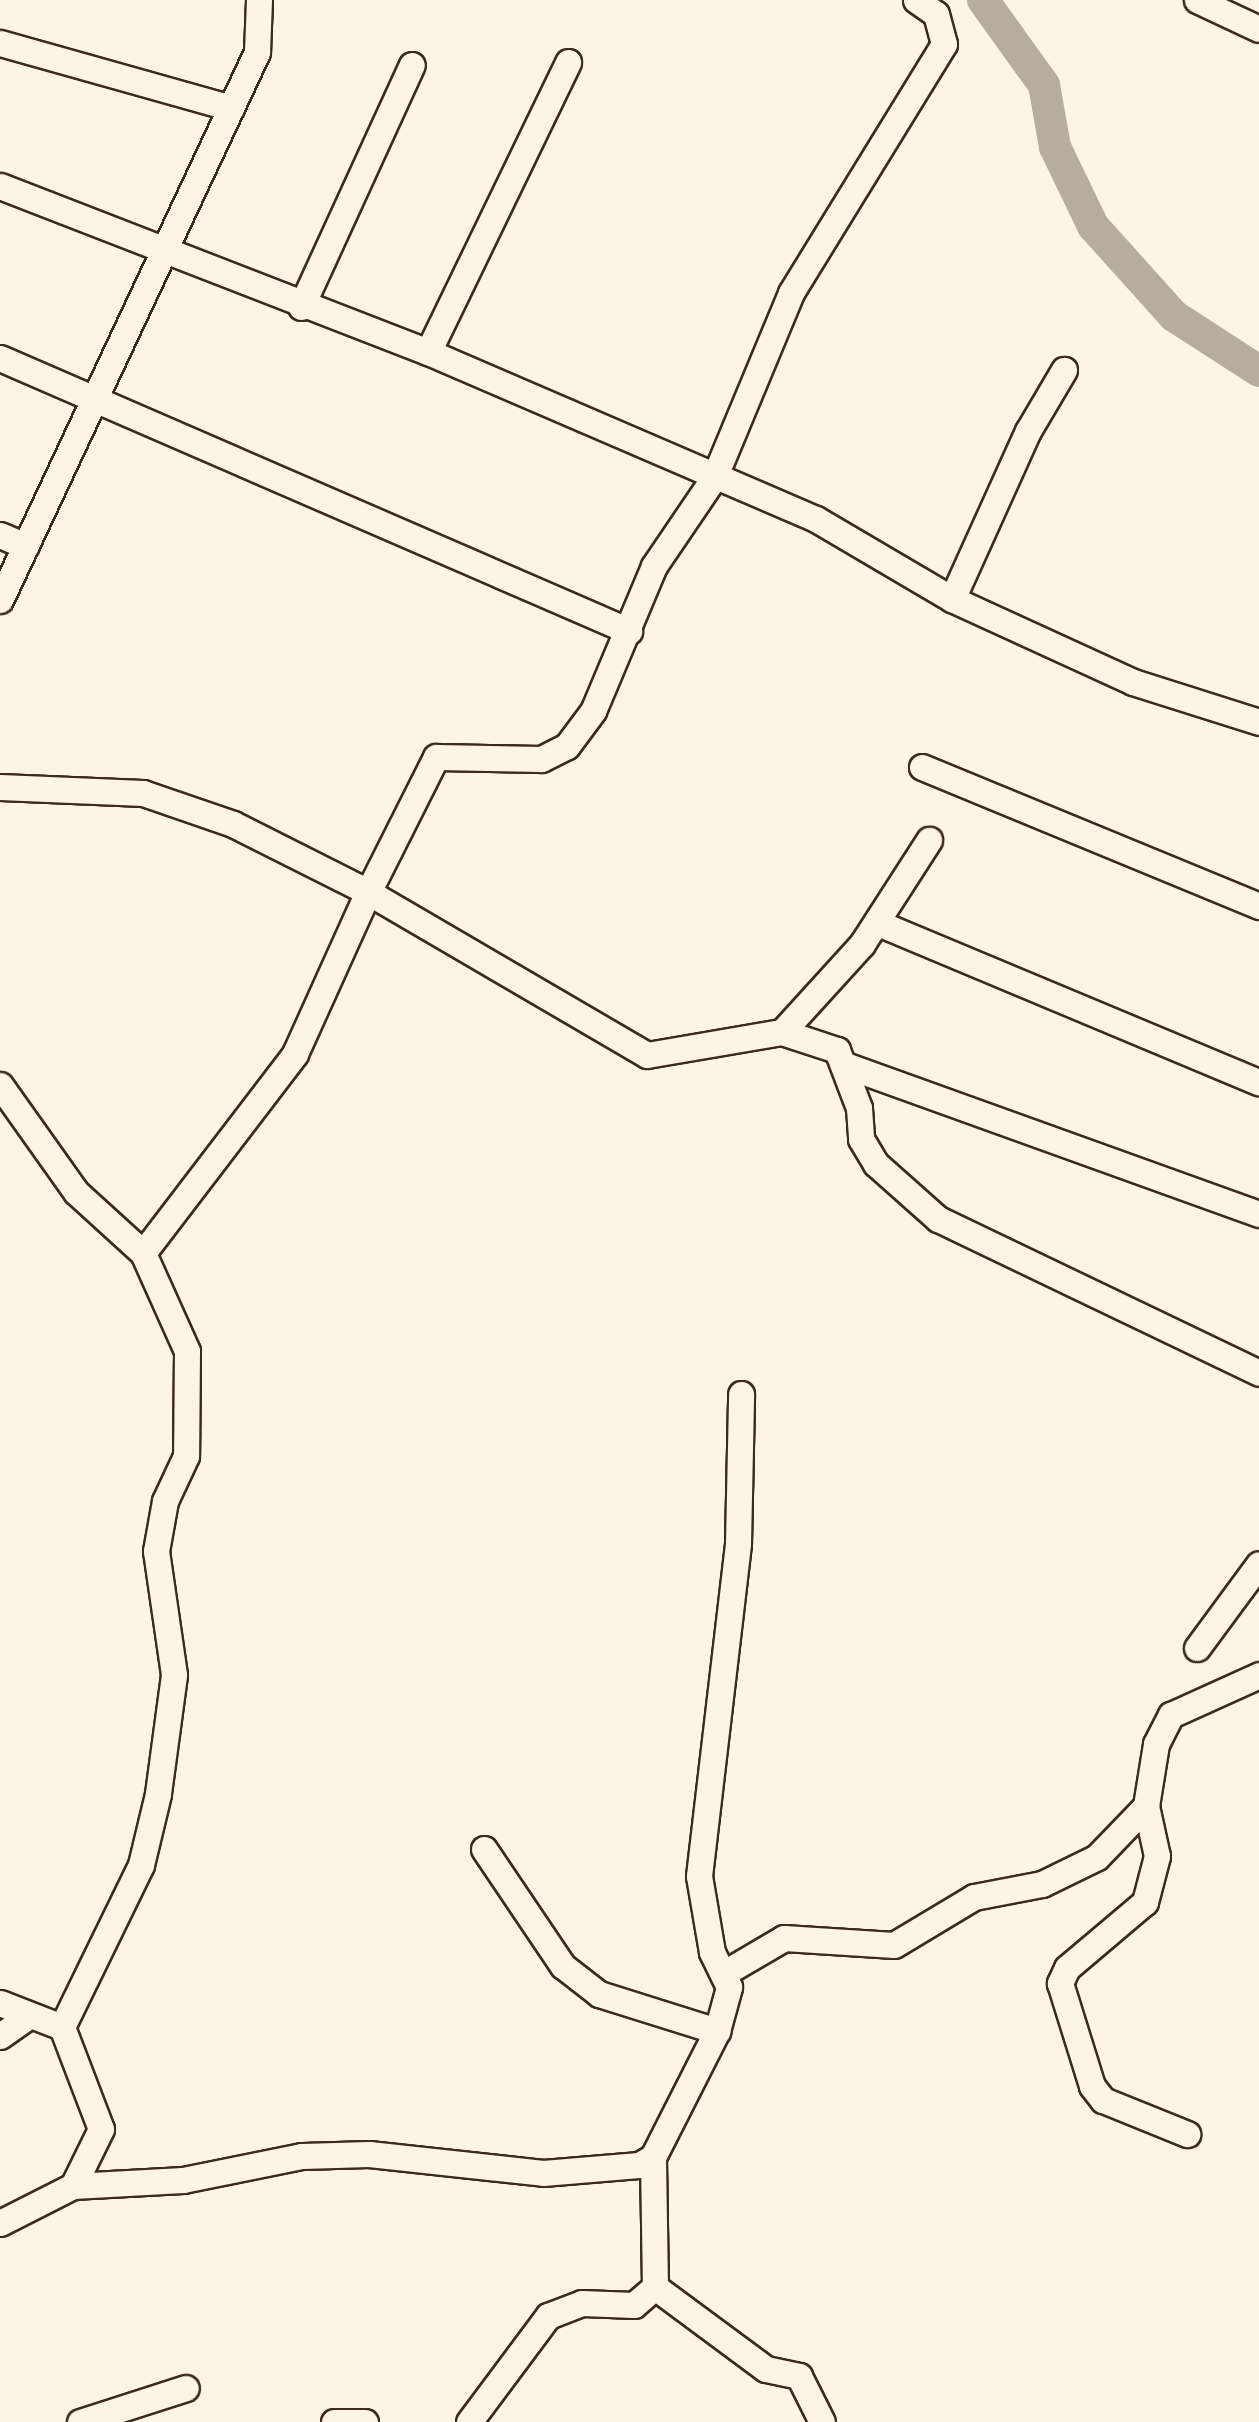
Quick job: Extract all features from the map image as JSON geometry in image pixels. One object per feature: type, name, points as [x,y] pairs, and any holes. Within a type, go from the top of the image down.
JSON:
[{"type":"street","points":[[0,600],[99,402],[257,52],[259,0]]},
{"type":"street","points":[[144,1253],[294,1054],[368,892],[436,757],[541,760],[567,746],[593,711],[654,566],[715,476],[791,293],[944,44],[936,14],[916,0]]},
{"type":"street","points":[[1196,0],[1259,29]]},
{"type":"street","points":[[0,43],[231,108]]},
{"type":"street","points":[[428,352],[568,62]]},
{"type":"street","points":[[302,307],[412,65]]},
{"type":"street","points":[[0,186],[165,256],[428,352],[816,519],[952,599],[1133,682],[1259,722]]},
{"type":"street","points":[[0,358],[629,631]]},
{"type":"street","points":[[952,599],[1028,431],[1064,370]]},
{"type":"street","points":[[0,534],[26,546]]},
{"type":"street","points":[[922,767],[1259,906]]},
{"type":"street","points":[[0,787],[143,793],[234,824],[368,892],[646,1055],[782,1032],[837,1050],[845,1065],[861,1140],[876,1164],[938,1219],[1259,1372]]},
{"type":"street","points":[[782,1032],[878,923],[928,840]]},
{"type":"street","points":[[878,923],[1259,1082]]},
{"type":"street","points":[[845,1065],[1259,1214]]},
{"type":"street","points":[[0,1085],[76,1192],[144,1253],[187,1351],[186,1456],[164,1501],[156,1552],[174,1675],[141,1865],[62,2027],[101,2129],[73,2186]]},
{"type":"street","points":[[655,2287],[653,2157],[718,2030],[726,1972],[712,1952],[700,1876],[738,1543],[740,1394]]},
{"type":"street","points":[[1196,1648],[1259,1564]]},
{"type":"street","points":[[1188,2134],[1103,2100],[1060,1984],[1067,1968],[1145,1902],[1157,1856],[1146,1806],[1156,1744],[1171,1715],[1259,1674]]},
{"type":"street","points":[[726,1972],[784,1938],[894,1945],[974,1897],[1042,1884],[1098,1857],[1146,1806]]},
{"type":"street","points":[[484,1850],[562,1966],[599,1994],[718,2030]]},
{"type":"street","points":[[0,2003],[62,2027]]},
{"type":"street","points":[[0,2036],[28,2017]]},
{"type":"street","points":[[0,2223],[73,2186],[183,2180],[302,2156],[369,2154],[543,2172],[593,2172],[653,2157]]},
{"type":"street","points":[[469,2422],[548,2316],[582,2303],[634,2305],[655,2287]]},
{"type":"street","points":[[655,2287],[766,2369],[799,2376],[822,2422]]},
{"type":"street","points":[[80,2422],[186,2388]]},
{"type":"street","points":[[334,2422],[365,2422]]},
{"type":"waterway","points":[[983,0],[1044,85],[1055,147],[1093,226],[1174,316],[1259,371]]}]
